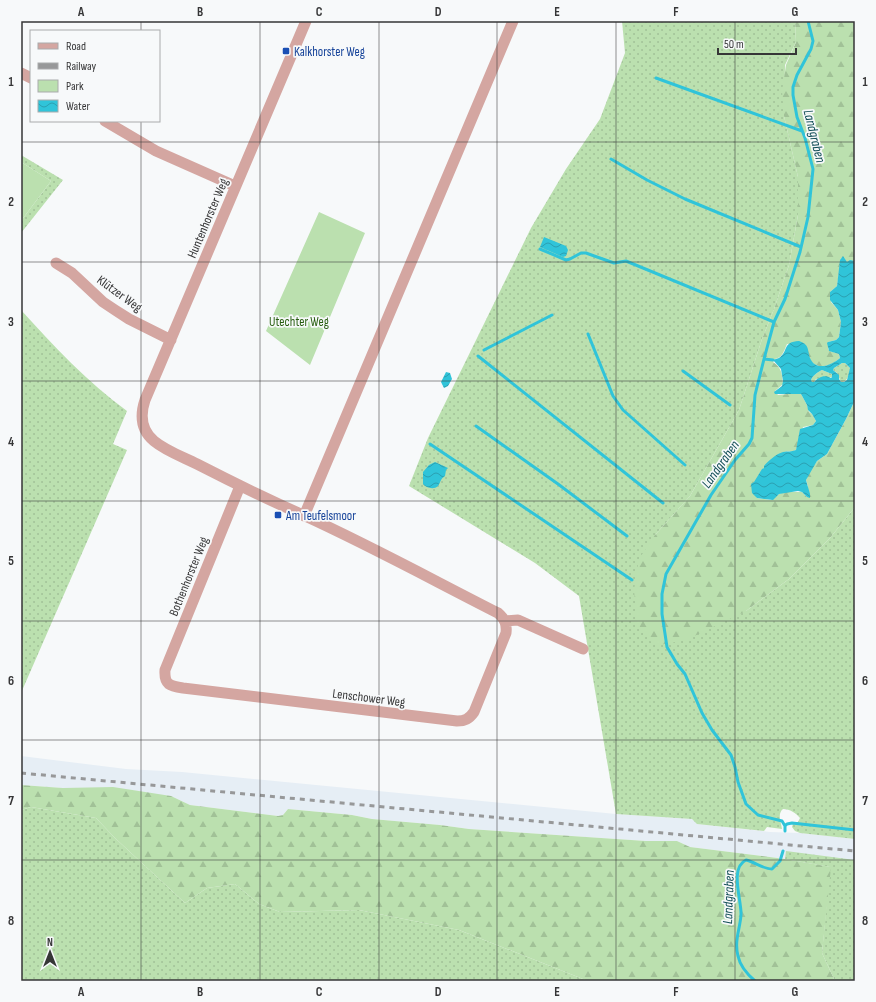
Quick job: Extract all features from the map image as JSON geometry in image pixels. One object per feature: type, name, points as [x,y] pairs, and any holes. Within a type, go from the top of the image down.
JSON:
[{"type":"street","name":"Huntenhorster Weg","points":[[240,486],[154,441],[144,429],[142,416],[143,408],[306,21]]},
{"type":"street","points":[[304,516],[513,21]]},
{"type":"street","points":[[21,73],[30,78]]},
{"type":"street","points":[[107,122],[156,151],[236,186]]},
{"type":"street","name":"Klützer Weg","points":[[56,263],[72,273],[115,310],[171,340]]},
{"type":"street","points":[[240,486],[304,516],[498,613],[505,621],[518,620],[583,650]]},
{"type":"street","name":"Bothenhorster Weg","points":[[165,677],[169,661],[240,486]]},
{"type":"street","name":"Lenschower Weg","points":[[165,677],[167,683],[183,688],[457,721],[466,720],[474,712],[506,634],[507,626],[505,621]]},
{"type":"shaded area","points":[[21,756],[126,769],[182,772],[616,814],[692,819],[698,824],[855,839],[855,869],[690,847],[677,841],[646,841],[469,829],[288,809],[283,815],[278,816],[190,805],[171,796],[21,785]]},
{"type":"green space","points":[[622,21],[795,21],[796,42],[785,65],[784,116],[798,177],[798,215],[789,265],[762,339],[739,410],[690,496],[655,535],[746,611],[789,579],[830,538],[855,507],[855,839],[800,833],[795,831],[792,827],[793,824],[798,822],[800,818],[797,814],[786,809],[783,809],[780,813],[782,829],[767,827],[764,831],[697,824],[692,819],[616,814],[579,596],[535,563],[409,486],[428,438],[531,228],[566,169],[600,119],[625,53]]},
{"type":"green space","points":[[795,21],[855,21],[855,261],[847,262],[841,258],[837,286],[830,292],[831,302],[838,310],[841,322],[839,337],[836,340],[828,342],[828,349],[839,354],[840,358],[830,365],[818,366],[811,361],[803,343],[787,344],[781,356],[773,362],[780,369],[783,384],[775,391],[778,395],[801,394],[809,412],[816,421],[813,425],[803,427],[796,450],[784,452],[776,456],[765,466],[757,479],[755,492],[757,498],[771,500],[784,492],[802,492],[807,497],[808,486],[806,480],[808,474],[817,461],[827,454],[855,400],[855,507],[830,538],[789,579],[746,611],[686,640],[659,645],[650,641],[637,623],[634,590],[639,559],[655,535],[690,496],[739,410],[762,339],[789,265],[798,215],[798,177],[784,116],[782,91],[786,65],[796,42]]},
{"type":"green space","points":[[21,155],[63,180],[21,233],[21,221],[51,181],[21,162]]},
{"type":"green space","points":[[21,162],[51,181],[21,221]]},
{"type":"green space","name":"Utechter Weg","points":[[319,212],[365,233],[310,365],[266,331]]},
{"type":"green space","points":[[21,310],[58,350],[85,376],[127,411],[113,444],[127,450],[21,693]]},
{"type":"green space","points":[[842,363],[845,363],[850,368],[847,379],[841,382],[837,373],[833,370]]},
{"type":"green space","points":[[822,370],[832,374],[832,377],[816,379],[812,382],[811,380],[813,377]]},
{"type":"green space","points":[[21,785],[63,788],[113,787],[171,796],[190,805],[278,816],[283,815],[288,809],[469,829],[646,841],[677,841],[690,847],[785,859],[831,867],[822,953],[835,981],[588,981],[459,930],[359,910],[280,912],[259,904],[235,884],[207,888],[185,903],[115,838],[96,818],[31,807],[21,810]]},
{"type":"green space","points":[[31,807],[96,818],[115,838],[185,903],[207,888],[235,884],[259,904],[280,912],[359,910],[459,930],[588,981],[21,981],[21,810]]},
{"type":"green space","points":[[786,851],[855,860],[855,981],[835,981],[822,953],[830,867],[785,859]]},
{"type":"water","points":[[544,237],[566,246],[568,250],[566,256],[563,257],[540,247]]},
{"type":"water","points":[[843,256],[847,262],[850,260],[855,261],[855,400],[827,454],[817,461],[806,480],[810,498],[798,491],[779,494],[773,500],[757,498],[752,493],[751,484],[754,482],[764,466],[780,453],[796,450],[800,429],[813,425],[816,421],[808,410],[801,394],[775,394],[774,392],[782,386],[783,381],[781,369],[773,360],[779,358],[784,353],[790,343],[799,341],[807,346],[810,358],[816,365],[829,365],[840,358],[839,354],[829,351],[827,343],[836,340],[839,337],[841,322],[838,310],[830,300],[830,292],[837,286],[840,260]],"holes":[[[842,363],[845,363],[850,368],[847,380],[844,382],[841,382],[839,375],[833,370]],[[822,370],[832,374],[832,377],[826,376],[812,382],[811,380],[813,377]]]},
{"type":"water","points":[[446,372],[450,373],[452,379],[448,386],[444,388],[441,382]]},
{"type":"water","points":[[435,462],[448,468],[445,476],[441,479],[438,486],[434,488],[426,487],[423,484],[423,472],[429,465]]},
{"type":"waterway","name":"Landgraben","points":[[785,831],[785,826],[782,821],[758,815],[746,804],[738,782],[731,755],[712,730],[702,713],[685,674],[667,647],[662,614],[662,594],[666,574],[711,495],[752,438],[755,395],[764,359],[774,322],[785,299],[800,252],[808,217],[813,169],[805,138],[797,117],[793,87],[797,75],[811,49],[813,41],[808,21]]},
{"type":"waterway","points":[[656,78],[802,131]]},
{"type":"waterway","points":[[611,159],[647,180],[685,199],[801,247]]},
{"type":"waterway","points":[[540,249],[566,260],[581,253],[586,253],[614,263],[626,261],[774,322]]},
{"type":"waterway","points":[[484,350],[552,315]]},
{"type":"waterway","points":[[588,334],[613,396],[623,410],[685,465]]},
{"type":"waterway","points":[[478,356],[663,503]]},
{"type":"waterway","points":[[764,359],[773,360]]},
{"type":"waterway","points":[[683,371],[730,405]]},
{"type":"waterway","points":[[476,426],[558,484],[627,536]]},
{"type":"waterway","points":[[430,444],[632,580]]},
{"type":"waterway","points":[[785,826],[792,823],[855,830]]},
{"type":"waterway","name":"Landgraben","points":[[755,981],[742,966],[737,951],[737,940],[741,915],[737,877],[738,870],[741,864],[746,860],[765,868],[772,869],[780,861],[783,851]]},
{"type":"railway","points":[[21,773],[855,851]]},
{"type":"place","name":"Kalkhorster Weg","points":[[286,51]]},
{"type":"place","name":"Am Teufelsmoor","points":[[278,515]]}]
